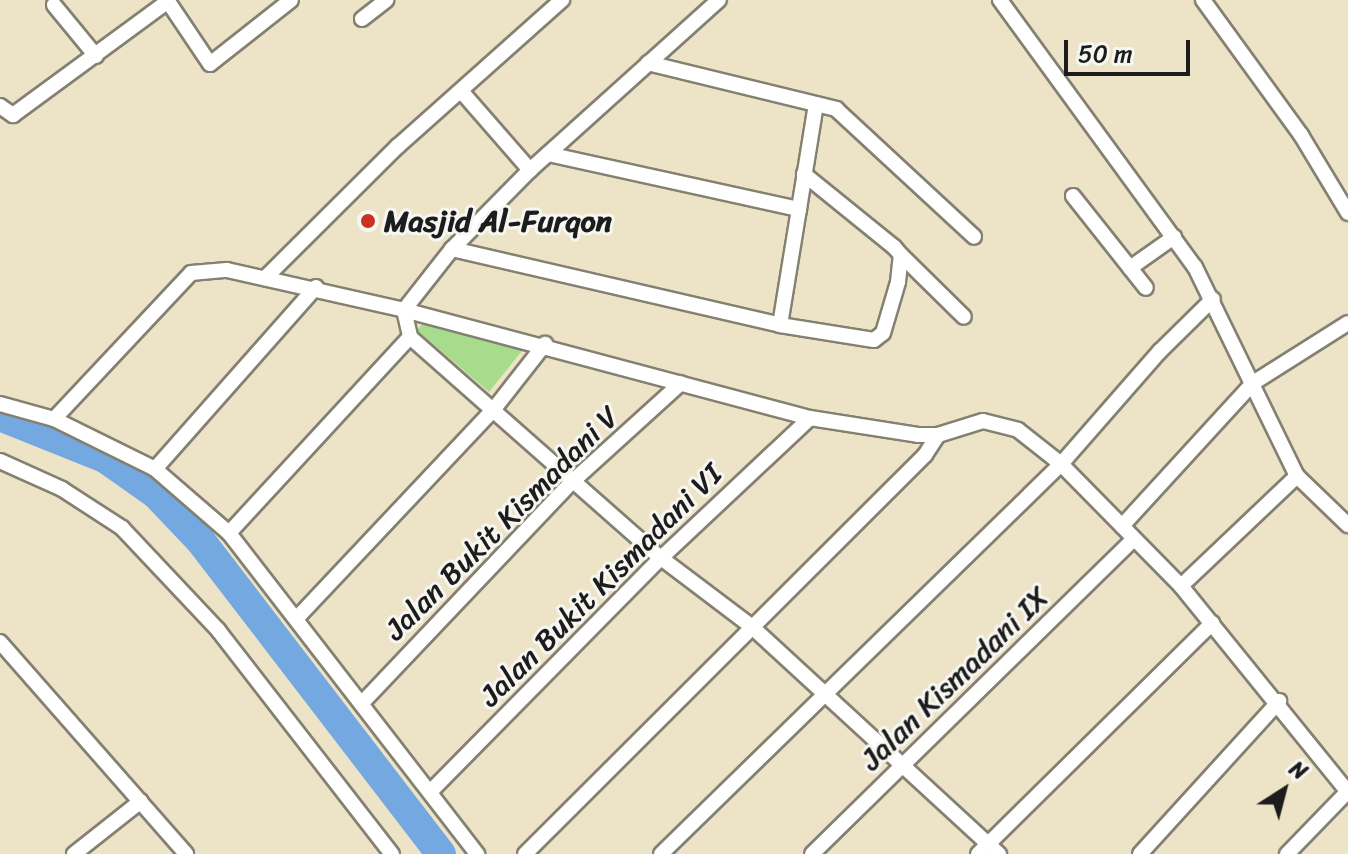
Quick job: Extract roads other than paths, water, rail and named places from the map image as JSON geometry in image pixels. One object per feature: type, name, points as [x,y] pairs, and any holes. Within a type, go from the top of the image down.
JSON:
[{"type":"street","points":[[0,106],[13,115],[168,1],[210,64],[291,0]]},
{"type":"street","points":[[362,19],[386,0]]},
{"type":"street","points":[[265,278],[461,91],[562,0]]},
{"type":"street","points":[[404,310],[452,249],[530,170],[719,0]]},
{"type":"street","points":[[1000,0],[1174,237],[1213,299],[1297,476],[1348,525]]},
{"type":"street","points":[[1203,0],[1301,135],[1348,213]]},
{"type":"street","points":[[54,5],[96,56]]},
{"type":"street","points":[[648,63],[816,104],[844,116],[974,237]]},
{"type":"street","points":[[461,91],[530,170]]},
{"type":"street","points":[[780,325],[816,104]]},
{"type":"street","points":[[548,154],[799,209]]},
{"type":"street","points":[[804,174],[901,255],[964,317]]},
{"type":"street","points":[[1073,196],[1146,288]]},
{"type":"street","points":[[1130,268],[1174,237]]},
{"type":"street","points":[[452,249],[780,325],[880,337],[901,255]]},
{"type":"street","points":[[54,419],[191,273],[227,270],[316,287],[545,344],[810,418],[938,435],[983,421],[999,423],[1018,430],[1061,464],[1181,586],[1279,701],[1348,791],[1287,854]]},
{"type":"street","points":[[155,469],[316,287]]},
{"type":"street","points":[[661,854],[822,693],[1061,464],[1213,299]]},
{"type":"street","points":[[404,310],[410,337],[661,558],[751,626],[902,765],[988,851],[1212,623]]},
{"type":"street","points":[[1122,526],[1253,383],[1348,323]]},
{"type":"street","points":[[229,533],[410,337]]},
{"type":"street","points":[[297,618],[494,409],[545,344]]},
{"type":"street","name":"Jalan Bukit Kismadani V","points":[[363,702],[574,480],[681,383]]},
{"type":"street","points":[[0,404],[54,419],[155,469],[229,533],[363,702],[477,854]]},
{"type":"street","name":"Jalan Bukit Kismadani VI","points":[[431,791],[661,558],[810,418]]},
{"type":"street","points":[[525,854],[925,455],[938,435]]},
{"type":"street","points":[[0,461],[62,489],[122,528],[218,630],[392,854]]},
{"type":"street","points":[[1181,586],[1297,476]]},
{"type":"street","name":"Jalan Kismadani IX","points":[[812,854],[1134,539]]},
{"type":"street","points":[[0,642],[186,854]]},
{"type":"street","points":[[1140,854],[1279,701]]},
{"type":"street","points":[[74,854],[141,801]]},
{"type":"waterway","points":[[0,416],[105,458],[156,494],[200,540],[441,854]]},
{"type":"place","name":"Masjid Al-Furqon","points":[[368,221]]}]
